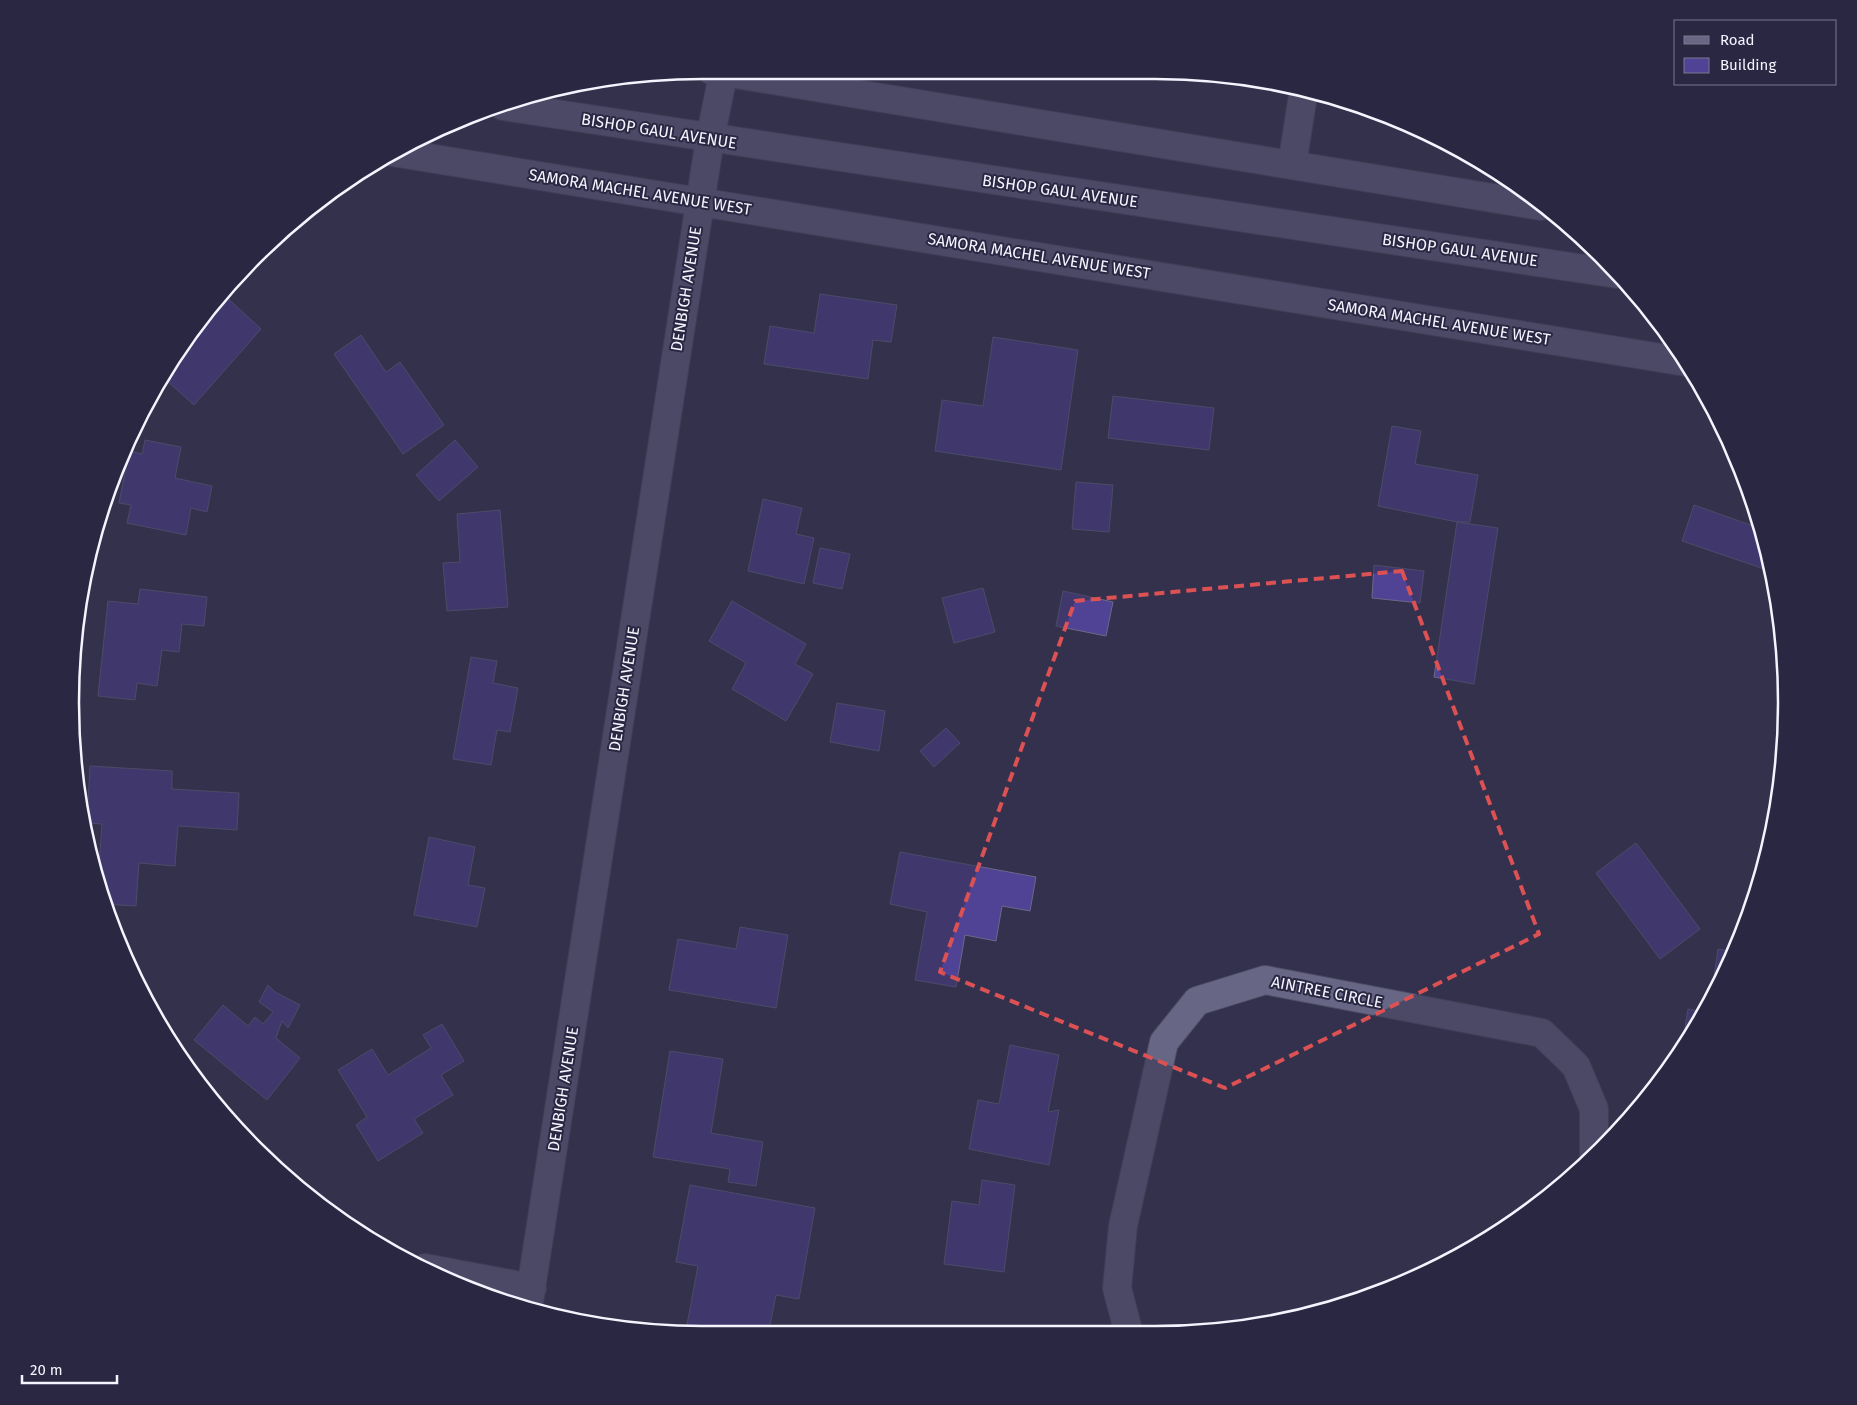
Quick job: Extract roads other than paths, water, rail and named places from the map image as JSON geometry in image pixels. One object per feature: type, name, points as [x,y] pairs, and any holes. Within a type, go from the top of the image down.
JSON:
[{"type":"street","name":"DENBIGH AVENUE","points":[[530,1298],[718,79]]},
{"type":"street","points":[[768,79],[1528,204]]},
{"type":"street","points":[[1292,165],[1303,97]]},
{"type":"street","name":"BISHOP GAUL AVENUE","points":[[515,108],[710,139],[1606,272]]},
{"type":"street","name":"SAMORA MACHEL AVENUE WEST","points":[[406,154],[1676,360]]},
{"type":"street","name":"AINTREE CIRCLE","points":[[1127,1326],[1117,1288],[1124,1226],[1164,1042],[1197,1001],[1265,980],[1542,1033],[1576,1066],[1594,1109],[1594,1146]]},
{"type":"street","points":[[466,1280],[530,1298]]}]
